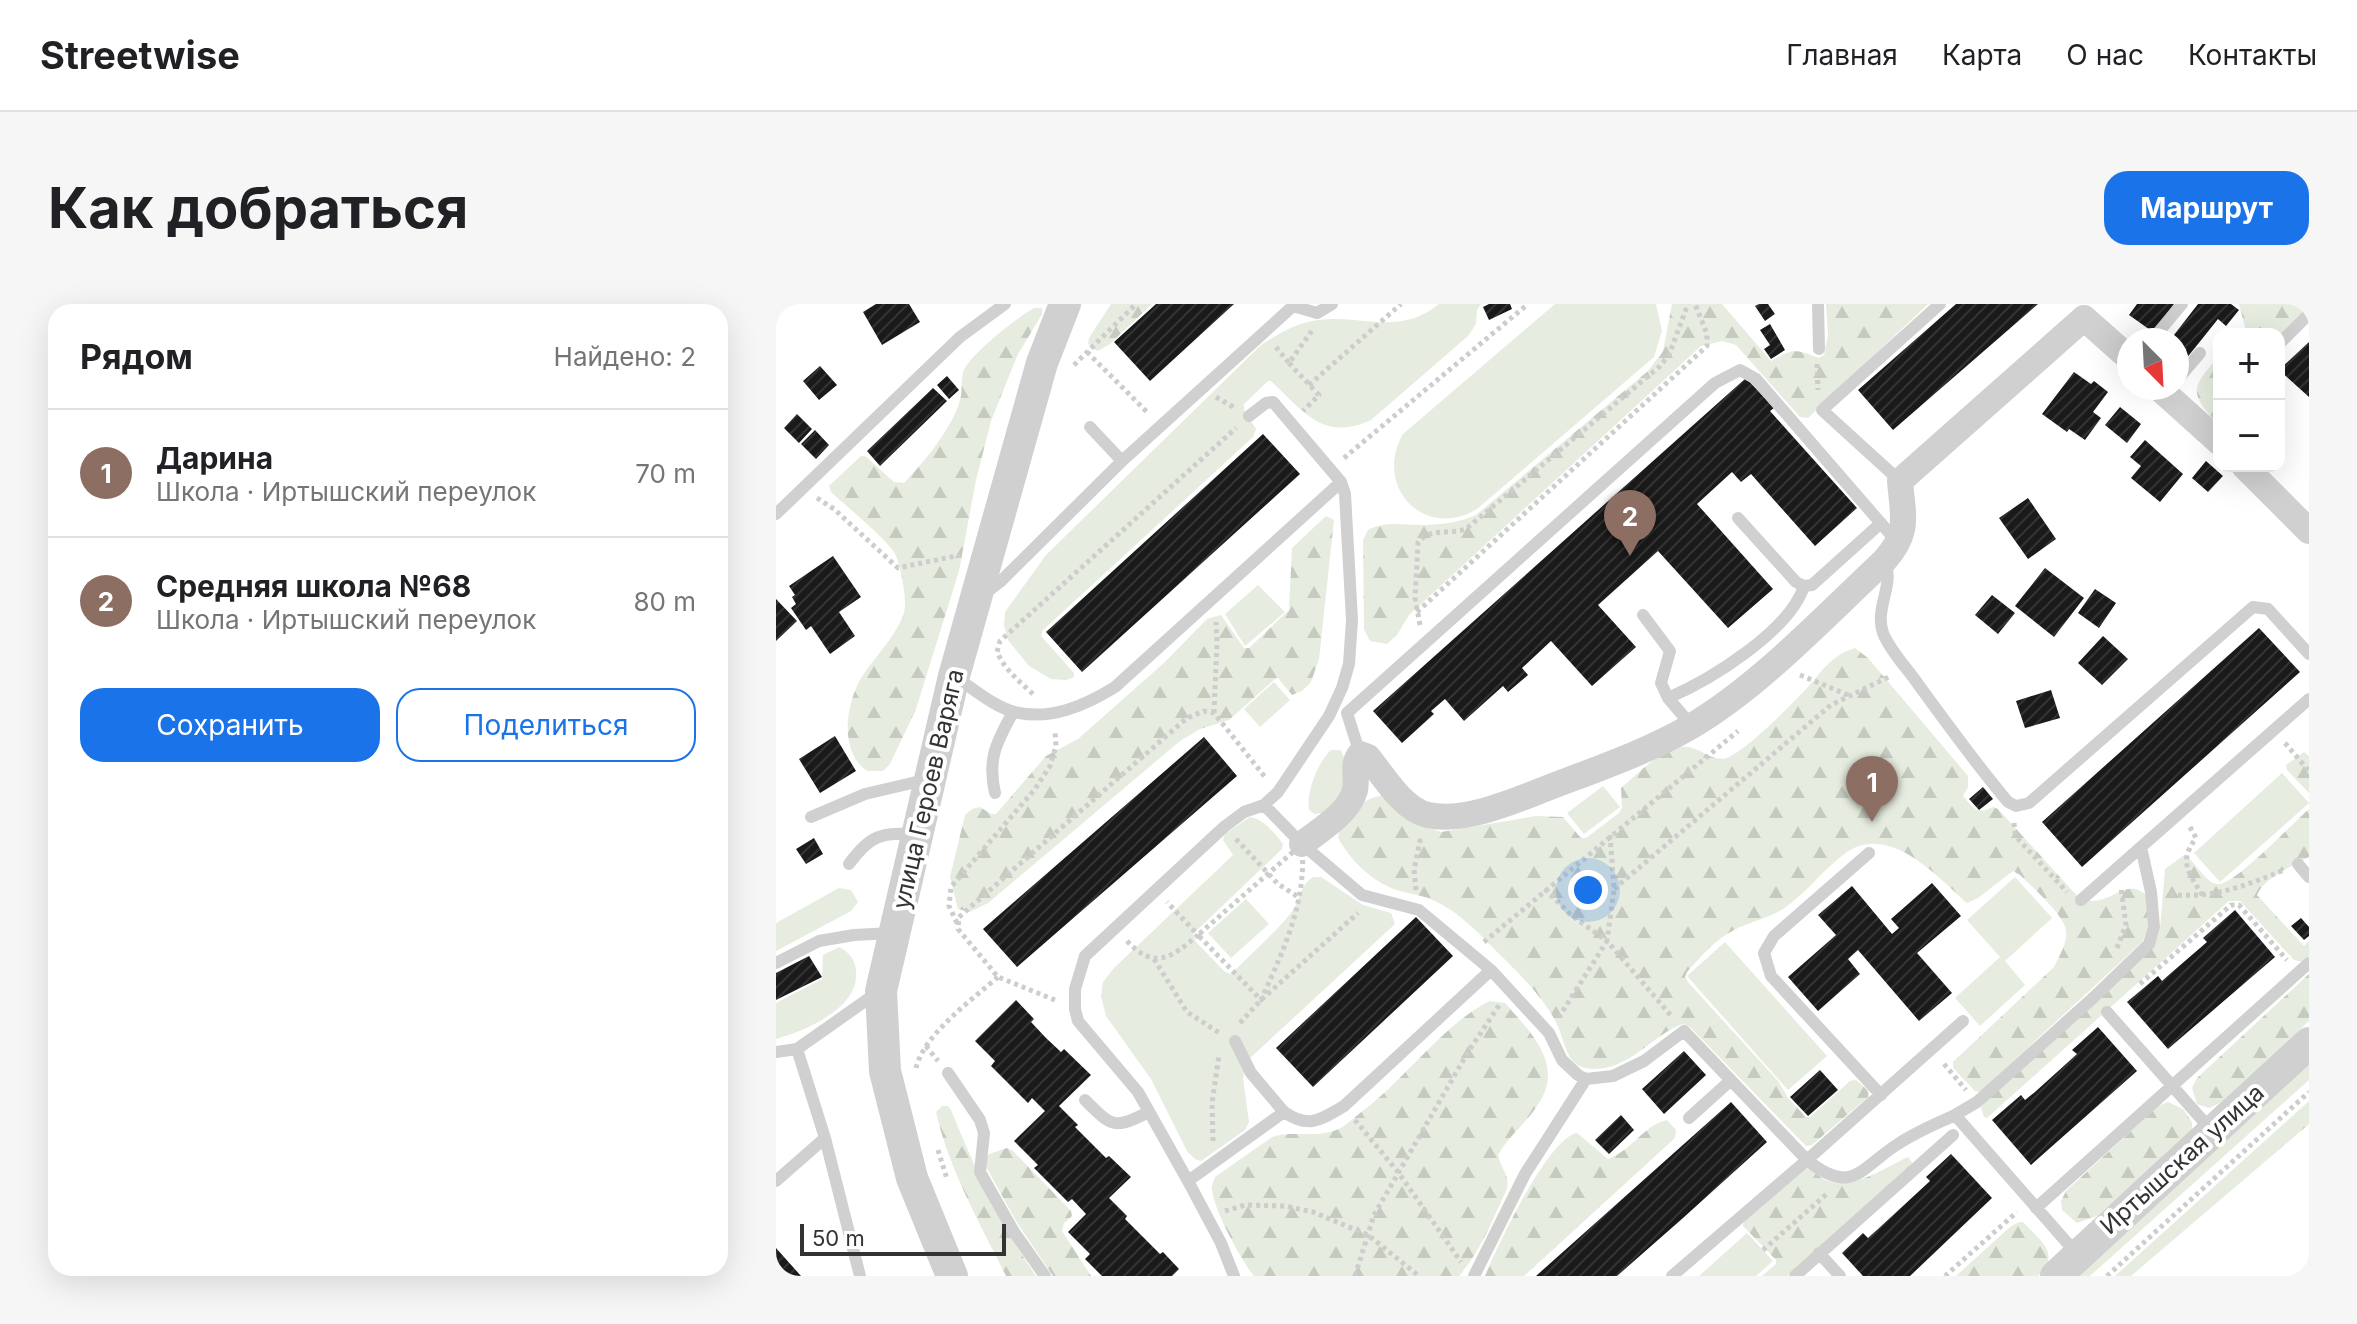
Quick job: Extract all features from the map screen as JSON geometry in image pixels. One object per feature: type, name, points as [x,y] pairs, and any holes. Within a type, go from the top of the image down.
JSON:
[{"type":"street","name":"улица Героев Варяга","points":[[952,1276],[912,1178],[885,1071],[881,991],[954,676],[1042,363],[1065,304]]},
{"type":"street","points":[[1302,844],[1331,822],[1350,801],[1355,788],[1355,761],[1360,754],[1368,757],[1407,803],[1426,815],[1478,812],[1518,800],[1649,747],[1692,726],[1782,657],[1892,552],[1904,525],[1900,481],[2087,314],[2117,345]]},
{"type":"street","points":[[2180,400],[2213,436]]},
{"type":"street","points":[[2250,472],[2309,531]]},
{"type":"street","name":"Иртышская улица","points":[[2067,1265],[2309,1043]]},
{"type":"lane","points":[[776,514],[960,337],[1005,304]]},
{"type":"lane","points":[[1818,304],[1819,349]]},
{"type":"lane","points":[[1900,481],[1822,410],[1940,304]]},
{"type":"lane","points":[[2162,328],[2182,304]]},
{"type":"lane","points":[[976,598],[1001,581],[1122,461],[1293,306],[1317,313],[1330,306]]},
{"type":"lane","points":[[2285,338],[2309,314]]},
{"type":"lane","points":[[2189,365],[2200,353]]},
{"type":"lane","points":[[1360,754],[1347,713],[1715,383],[1740,370],[1756,379],[1881,523],[1892,552],[1879,615],[1887,640],[1972,759],[2008,802],[2016,806],[2029,803],[2253,607],[2268,609],[2309,654]]},
{"type":"lane","points":[[1231,1275],[1208,1216],[1149,1112],[1124,1075],[1078,1021],[1075,989],[1085,956],[1224,827],[1244,812],[1264,805],[1278,792],[1329,716],[1349,664],[1352,620],[1345,494],[1341,482],[1273,402],[1266,403],[1249,416]]},
{"type":"lane","points":[[1090,427],[1122,461]]},
{"type":"lane","points":[[954,676],[1013,712],[1054,712],[1088,703],[1115,687],[1341,482]]},
{"type":"lane","points":[[1738,518],[1796,582],[1804,586],[1812,585],[1881,523]]},
{"type":"lane","points":[[1668,698],[1700,684],[1729,666],[1785,617],[1801,597],[1804,586]]},
{"type":"lane","points":[[1643,615],[1670,651],[1661,683],[1668,698],[1692,726]]},
{"type":"lane","points":[[2081,900],[2309,699]]},
{"type":"lane","points":[[995,793],[990,773],[993,751],[1013,712]]},
{"type":"lane","points":[[811,817],[865,794],[928,779]]},
{"type":"lane","points":[[1264,805],[1302,844],[1362,895],[1419,910],[1491,970],[1549,1033],[1566,1065],[1586,1079],[1613,1076],[1644,1061],[1684,1031],[1807,1160],[1826,1175],[1845,1178],[1864,1171],[1895,1145],[1977,1102],[2149,944],[2154,927],[2151,892],[2141,847]]},
{"type":"lane","points":[[849,864],[873,837],[884,833],[916,834]]},
{"type":"lane","points":[[1869,853],[1774,936],[1764,953],[1771,976],[1881,1095]]},
{"type":"lane","points":[[2298,864],[2309,877]]},
{"type":"lane","points":[[776,963],[819,941],[893,933]]},
{"type":"lane","points":[[2033,1205],[2173,1087],[2309,963]]},
{"type":"lane","points":[[1235,1041],[1251,1073],[1284,1112],[1299,1122],[1320,1120],[1344,1106],[1491,970]]},
{"type":"lane","points":[[776,1052],[797,1049],[881,991]]},
{"type":"lane","points":[[2107,1012],[2212,1131]]},
{"type":"lane","points":[[1672,1276],[1963,1021]]},
{"type":"lane","points":[[797,1049],[825,1138],[860,1276]]},
{"type":"lane","points":[[948,1073],[980,1120],[984,1133],[980,1172],[1014,1232],[1045,1276]]},
{"type":"lane","points":[[1474,1276],[1525,1174],[1586,1079]]},
{"type":"lane","points":[[1689,1118],[1731,1080]]},
{"type":"lane","points":[[1085,1100],[1108,1122],[1118,1125],[1149,1112]]},
{"type":"lane","points":[[1188,1181],[1284,1112]]},
{"type":"lane","points":[[1955,1115],[2033,1205],[2067,1265]]},
{"type":"lane","points":[[1795,1276],[1953,1135]]},
{"type":"lane","points":[[776,1181],[825,1138]]},
{"type":"lane","points":[[1819,1253],[1840,1276]]},
{"type":"path","points":[[1136,304],[1087,352],[1161,426]]},
{"type":"path","points":[[1309,385],[1401,304]]},
{"type":"path","points":[[1331,469],[1528,304]]},
{"type":"path","points":[[1426,641],[1416,612],[1418,543],[1423,536],[1432,532],[1450,533],[1466,529],[1659,367],[1669,355],[1688,304]]},
{"type":"path","points":[[1416,612],[1707,346],[1707,334],[1695,304]]},
{"type":"path","points":[[1289,363],[1330,306]]},
{"type":"path","points":[[1262,333],[1319,395],[1291,423]]},
{"type":"path","points":[[1819,349],[1816,374],[1822,410]]},
{"type":"path","points":[[1075,1009],[998,977],[958,929],[949,906],[951,887],[1035,789],[1050,766],[1056,746],[1054,712],[1011,674],[997,652],[1000,641],[1249,416],[1202,387]]},
{"type":"path","points":[[834,509],[898,568],[990,549]]},
{"type":"path","points":[[1214,713],[1217,643]]},
{"type":"path","points":[[1614,889],[1791,737],[1848,695],[1906,667]]},
{"type":"path","points":[[1790,686],[1801,676]]},
{"type":"path","points":[[1824,685],[1848,695]]},
{"type":"path","points":[[957,923],[959,917],[1187,718],[1204,711],[1214,713],[1278,792]]},
{"type":"path","points":[[1471,953],[1745,724]]},
{"type":"path","points":[[2274,730],[2309,771]]},
{"type":"path","points":[[2016,806],[2015,833],[2019,840],[2074,899],[2081,900]]},
{"type":"path","points":[[1419,910],[1414,870],[1426,815]]},
{"type":"path","points":[[2192,830],[2196,838],[2189,847],[2186,866],[2203,896]]},
{"type":"path","points":[[1549,1033],[1607,941],[1614,889],[1610,835]]},
{"type":"path","points":[[1136,951],[1154,959],[1177,953],[1302,844]]},
{"type":"path","points":[[1261,1000],[1291,933],[1305,870],[1302,844]]},
{"type":"path","points":[[1249,853],[1278,884],[1300,898]]},
{"type":"path","points":[[2151,892],[2203,896],[2239,889],[2298,864]]},
{"type":"path","points":[[1545,889],[1581,923],[1607,941],[1684,1031]]},
{"type":"path","points":[[2108,984],[2126,925],[2124,897]]},
{"type":"path","points":[[2107,1012],[2231,905],[2239,905],[2298,972]]},
{"type":"path","points":[[1172,907],[1261,1000]]},
{"type":"path","points":[[1235,1041],[1242,1019],[1349,922]]},
{"type":"path","points":[[1154,959],[1187,1012],[1222,1034],[1212,1103],[1215,1161]]},
{"type":"path","points":[[1355,1276],[1374,1215],[1468,1052],[1510,990]]},
{"type":"path","points":[[1944,1064],[1977,1102]]},
{"type":"path","points":[[2107,1276],[2309,1092]]},
{"type":"path","points":[[1357,1123],[1398,1172],[1461,1262]]},
{"type":"path","points":[[1763,1250],[1845,1178]]},
{"type":"path","points":[[1208,1216],[1245,1205],[1285,1206],[1313,1212],[1368,1235],[1419,1276]]},
{"type":"path","points":[[1945,1276],[2033,1205]]},
{"type":"green space","points":[[1111,304],[1152,304],[1110,344],[1098,351],[1088,344],[1089,338]]},
{"type":"green space","points":[[1439,304],[1481,304],[1477,310],[1476,324],[1468,336],[1371,420],[1340,428],[1327,426],[1304,413],[1268,381],[1244,404],[1244,410],[1256,429],[1253,437],[1043,630],[1041,636],[1074,673],[1074,677],[1051,679],[1029,666],[1008,640],[1005,612],[1046,555],[1261,345],[1288,329],[1310,321],[1394,322],[1424,314]]},
{"type":"green space","points":[[1555,304],[1656,304],[1662,331],[1654,357],[1477,509],[1457,517],[1439,518],[1422,513],[1409,503],[1399,489],[1394,472],[1395,453],[1403,434]]},
{"type":"green space","points":[[1672,304],[1722,304],[1771,361],[1795,351],[1819,358],[1824,355],[1828,335],[1826,304],[1928,304],[1808,418],[1800,417],[1736,345],[1722,341],[1701,346],[1409,615],[1396,636],[1387,644],[1370,641],[1364,629],[1363,540],[1368,530],[1387,524],[1448,523],[1476,515],[1648,371],[1663,351]]},
{"type":"green space","points":[[2239,304],[2309,304],[2309,309],[2285,333],[2285,328],[2245,327]]},
{"type":"green space","points":[[1034,308],[1042,308],[1042,314],[1017,356],[991,421],[959,571],[916,709],[890,764],[883,771],[867,771],[852,751],[849,712],[863,675],[894,633],[903,615],[904,587],[894,552],[831,492],[829,486],[861,456],[865,456],[894,482],[904,483],[951,422],[960,400],[963,374],[968,363],[996,336]]},
{"type":"green space","points":[[2213,363],[2213,418],[2198,397],[2197,390],[2203,375]]},
{"type":"green space","points":[[1326,516],[1334,520],[1319,659],[1311,682],[1292,695],[1278,678],[1275,679],[1229,720],[1200,729],[1180,741],[988,903],[970,912],[958,909],[950,877],[965,815],[980,807],[996,814],[1046,756],[1078,739],[1165,662],[1207,619],[1221,615],[1244,648],[1249,648],[1289,610],[1292,548]]},
{"type":"green space","points":[[1258,585],[1285,612],[1245,646],[1225,614]]},
{"type":"green space","points":[[1855,648],[1868,658],[1968,776],[1968,787],[1963,796],[1970,804],[1979,810],[1998,809],[2079,898],[2100,900],[2126,889],[2139,890],[2146,895],[2148,926],[2143,941],[1980,1092],[1975,1091],[1953,1068],[1953,1062],[2054,967],[2066,939],[2060,917],[2039,893],[2013,871],[1967,903],[1912,857],[1880,844],[1863,845],[1839,858],[1783,909],[1721,938],[1687,972],[1685,977],[1688,982],[1778,1081],[1788,1098],[1806,1117],[1810,1117],[1850,1081],[1856,1080],[1869,1091],[1868,1097],[1812,1145],[1806,1146],[1690,1027],[1683,1024],[1613,1066],[1599,1069],[1579,1066],[1566,1050],[1552,1014],[1538,995],[1477,932],[1437,902],[1391,888],[1375,879],[1354,860],[1338,838],[1343,823],[1354,810],[1368,800],[1383,796],[1414,823],[1441,832],[1536,816],[1563,817],[1581,838],[1586,838],[1619,813],[1622,808],[1621,788],[1657,758],[1682,747],[1694,748],[1711,757],[1729,757],[1770,725],[1834,659]]},
{"type":"green space","points":[[1274,682],[1290,700],[1260,727],[1244,709]]},
{"type":"green space","points":[[1331,750],[1340,750],[1345,759],[1344,784],[1323,813],[1315,814],[1309,810],[1311,786]]},
{"type":"green space","points":[[2304,752],[2309,756],[2309,793],[2287,770],[2286,765]]},
{"type":"green space","points":[[2282,773],[2309,803],[2220,882],[2194,853]]},
{"type":"green space","points":[[1603,786],[1620,807],[1584,834],[1567,813]]},
{"type":"green space","points":[[2309,809],[2309,857],[2272,877],[2257,895],[2304,946],[2309,941],[2309,956],[2302,962],[2294,960],[2240,901],[2229,901],[1987,1118],[1984,1117],[1981,1108],[1988,1097],[2155,944],[2160,929],[2165,869],[2184,855],[2212,882],[2225,882],[2249,865]]},
{"type":"green space","points":[[1250,817],[1272,831],[1283,844],[1282,849],[1193,934],[1196,942],[1225,972],[1231,974],[1276,929],[1294,909],[1305,885],[1313,877],[1321,877],[1363,905],[1391,913],[1395,924],[1249,1059],[1243,1078],[1249,1122],[1245,1130],[1201,1161],[1187,1151],[1151,1079],[1106,1016],[1101,996],[1103,982],[1114,968],[1233,855],[1223,840],[1225,834]]},
{"type":"green space","points":[[2015,877],[2052,918],[2005,961],[2025,985],[1980,1026],[1955,998],[2000,957],[1967,920]]},
{"type":"green space","points":[[839,888],[851,890],[858,902],[851,911],[776,951],[776,923]]},
{"type":"green space","points":[[1246,899],[1269,924],[1231,958],[1208,933]]},
{"type":"green space","points":[[1725,942],[1827,1056],[1788,1090],[1687,976]]},
{"type":"green space","points":[[839,947],[851,956],[856,971],[855,984],[849,996],[840,1007],[815,1024],[776,1039],[776,1003],[822,979],[823,955]]},
{"type":"green space","points":[[2309,974],[2309,1021],[2220,1103],[2209,1108],[2197,1104],[2192,1088],[2197,1078]]},
{"type":"green space","points":[[1490,1001],[1505,1003],[1525,1026],[1542,1050],[1548,1077],[1537,1106],[1498,1155],[1507,1179],[1507,1189],[1480,1245],[1459,1276],[1254,1276],[1218,1210],[1212,1188],[1215,1177],[1272,1137],[1330,1132],[1342,1127],[1379,1098],[1458,1022]]},
{"type":"green space","points":[[2309,1063],[2309,1080],[2090,1276],[2072,1276]]},
{"type":"green space","points":[[2309,1101],[2309,1124],[2131,1276],[2115,1276]]},
{"type":"green space","points":[[2168,1102],[2183,1109],[2192,1122],[2192,1131],[2097,1216],[2077,1223],[2062,1210],[2061,1201],[2066,1191],[2158,1106]]},
{"type":"green space","points":[[942,1106],[948,1106],[951,1110],[989,1196],[1036,1276],[1006,1276],[949,1155],[936,1112]]},
{"type":"green space","points":[[1667,1120],[1676,1130],[1675,1138],[1524,1276],[1485,1276],[1538,1173],[1565,1139],[1577,1133],[1608,1159],[1651,1127]]},
{"type":"green space","points":[[1007,1148],[1071,1211],[1072,1216],[1064,1223],[1062,1231],[1091,1276],[1053,1276],[1016,1221],[984,1163],[989,1154]]},
{"type":"green space","points":[[1908,1157],[1913,1164],[1787,1276],[1762,1276],[1776,1264],[1776,1260],[1743,1226],[1744,1220],[1806,1168],[1828,1181],[1849,1182],[1870,1176]]},
{"type":"green space","points":[[2023,1222],[2046,1248],[2048,1261],[2038,1276],[1956,1276],[2010,1227]]},
{"type":"green space","points":[[1747,1233],[1773,1261],[1756,1276],[1699,1276]]},
{"type":"building","points":[[876,304],[909,304],[920,322],[882,345],[863,312]]},
{"type":"building","points":[[1156,304],[1234,304],[1150,381],[1114,342]]},
{"type":"building","points":[[1510,304],[1512,309],[1489,320],[1483,307]]},
{"type":"building","points":[[1768,304],[1775,314],[1765,321],[1755,306]]},
{"type":"building","points":[[1956,304],[2038,304],[1893,430],[1858,390]]},
{"type":"building","points":[[2137,304],[2174,304],[2156,328],[2147,328],[2129,315]]},
{"type":"building","points":[[2198,304],[2231,304],[2239,310],[2226,326],[2218,319],[2189,355],[2189,328],[2179,328]]},
{"type":"building","points":[[1770,324],[1785,350],[1771,359],[1764,349],[1770,345],[1760,330]]},
{"type":"building","points":[[2309,342],[2309,397],[2285,375],[2285,364]]},
{"type":"building","points":[[820,366],[837,385],[819,400],[803,381]]},
{"type":"building","points":[[2074,372],[2108,392],[2093,412],[2101,418],[2085,440],[2069,429],[2067,432],[2042,414]]},
{"type":"building","points":[[947,376],[959,390],[949,399],[937,385]]},
{"type":"building","points":[[1746,378],[1774,408],[1770,411],[1857,508],[1815,546],[1751,474],[1741,482],[1732,472],[1697,504],[1773,589],[1728,628],[1658,551],[1598,605],[1636,647],[1592,686],[1551,641],[1522,668],[1528,675],[1508,692],[1503,686],[1464,721],[1445,699],[1431,711],[1434,714],[1402,743],[1373,711]]},
{"type":"building","points":[[933,388],[947,401],[880,466],[867,451]]},
{"type":"building","points":[[2120,407],[2141,424],[2127,443],[2105,425]]},
{"type":"building","points":[[797,414],[812,429],[799,443],[784,428]]},
{"type":"building","points":[[815,430],[829,445],[816,459],[801,444]]},
{"type":"building","points":[[1263,434],[1300,474],[1082,672],[1046,632]]},
{"type":"building","points":[[2145,440],[2183,474],[2160,502],[2131,478],[2141,466],[2130,457]]},
{"type":"building","points":[[2206,461],[2213,467],[2213,472],[2223,476],[2208,492],[2192,478]]},
{"type":"building","points":[[2028,498],[2056,539],[2028,559],[1999,518]]},
{"type":"building","points":[[833,556],[861,597],[839,612],[855,636],[830,654],[811,626],[806,630],[791,608],[796,604],[789,586]]},
{"type":"building","points":[[2045,568],[2084,598],[2054,637],[2015,606]]},
{"type":"building","points":[[2095,589],[2116,603],[2099,628],[2078,613]]},
{"type":"building","points":[[1992,595],[2015,613],[1998,634],[1975,615]]},
{"type":"building","points":[[776,599],[797,621],[776,641]]},
{"type":"building","points":[[2259,628],[2300,672],[2082,867],[2042,822]]},
{"type":"building","points":[[2103,636],[2128,659],[2102,685],[2078,663]]},
{"type":"building","points":[[2051,690],[2060,718],[2025,728],[2016,701]]},
{"type":"building","points":[[835,736],[856,771],[820,793],[799,759]]},
{"type":"building","points":[[1204,737],[1237,776],[1017,967],[983,929]]},
{"type":"building","points":[[1983,787],[1993,799],[1979,810],[1969,799]]},
{"type":"building","points":[[814,838],[823,854],[806,864],[796,849]]},
{"type":"building","points":[[1932,883],[1961,916],[1917,953],[1952,993],[1919,1021],[1858,950],[1848,959],[1860,974],[1818,1011],[1788,977],[1836,935],[1818,915],[1852,886],[1892,934],[1899,928],[1891,919]]},
{"type":"building","points":[[2235,910],[2275,957],[2168,1049],[2127,1002],[2158,976],[2162,981],[2207,942],[2203,938]]},
{"type":"building","points":[[1416,917],[1453,956],[1313,1087],[1276,1048]]},
{"type":"building","points":[[2301,918],[2309,927],[2309,936],[2304,940],[2291,926]]},
{"type":"building","points":[[809,956],[822,977],[776,1000],[776,973]]},
{"type":"building","points":[[1016,1000],[1046,1038],[1061,1052],[1064,1049],[1091,1075],[1059,1106],[1106,1158],[1109,1156],[1131,1177],[1109,1198],[1127,1216],[1125,1219],[1179,1269],[1172,1276],[1102,1276],[1085,1259],[1090,1254],[1068,1232],[1086,1214],[1072,1199],[1068,1202],[1034,1168],[1038,1165],[1014,1141],[1045,1111],[1032,1098],[1028,1103],[991,1066],[995,1061],[975,1041]]},
{"type":"building","points":[[2098,1027],[2137,1071],[2031,1165],[1992,1120],[2021,1095],[2025,1100],[2035,1092],[2077,1054],[2072,1050]]},
{"type":"building","points":[[1684,1051],[1706,1075],[1664,1114],[1642,1089]]},
{"type":"building","points":[[1820,1070],[1838,1090],[1808,1116],[1790,1097]]},
{"type":"building","points":[[1731,1102],[1767,1142],[1683,1218],[1617,1276],[1536,1276]]},
{"type":"building","points":[[1621,1115],[1634,1130],[1609,1154],[1595,1140]]},
{"type":"building","points":[[1951,1154],[1992,1198],[1910,1276],[1863,1276],[1842,1253],[1863,1233],[1868,1238],[1878,1229],[1930,1181],[1926,1177]]},
{"type":"building","points":[[776,1248],[801,1276],[776,1276]]},
{"type":"place","name":"Средняя школа №68","points":[[1630,556]]},
{"type":"place","name":"Дарина","points":[[1872,822]]}]
